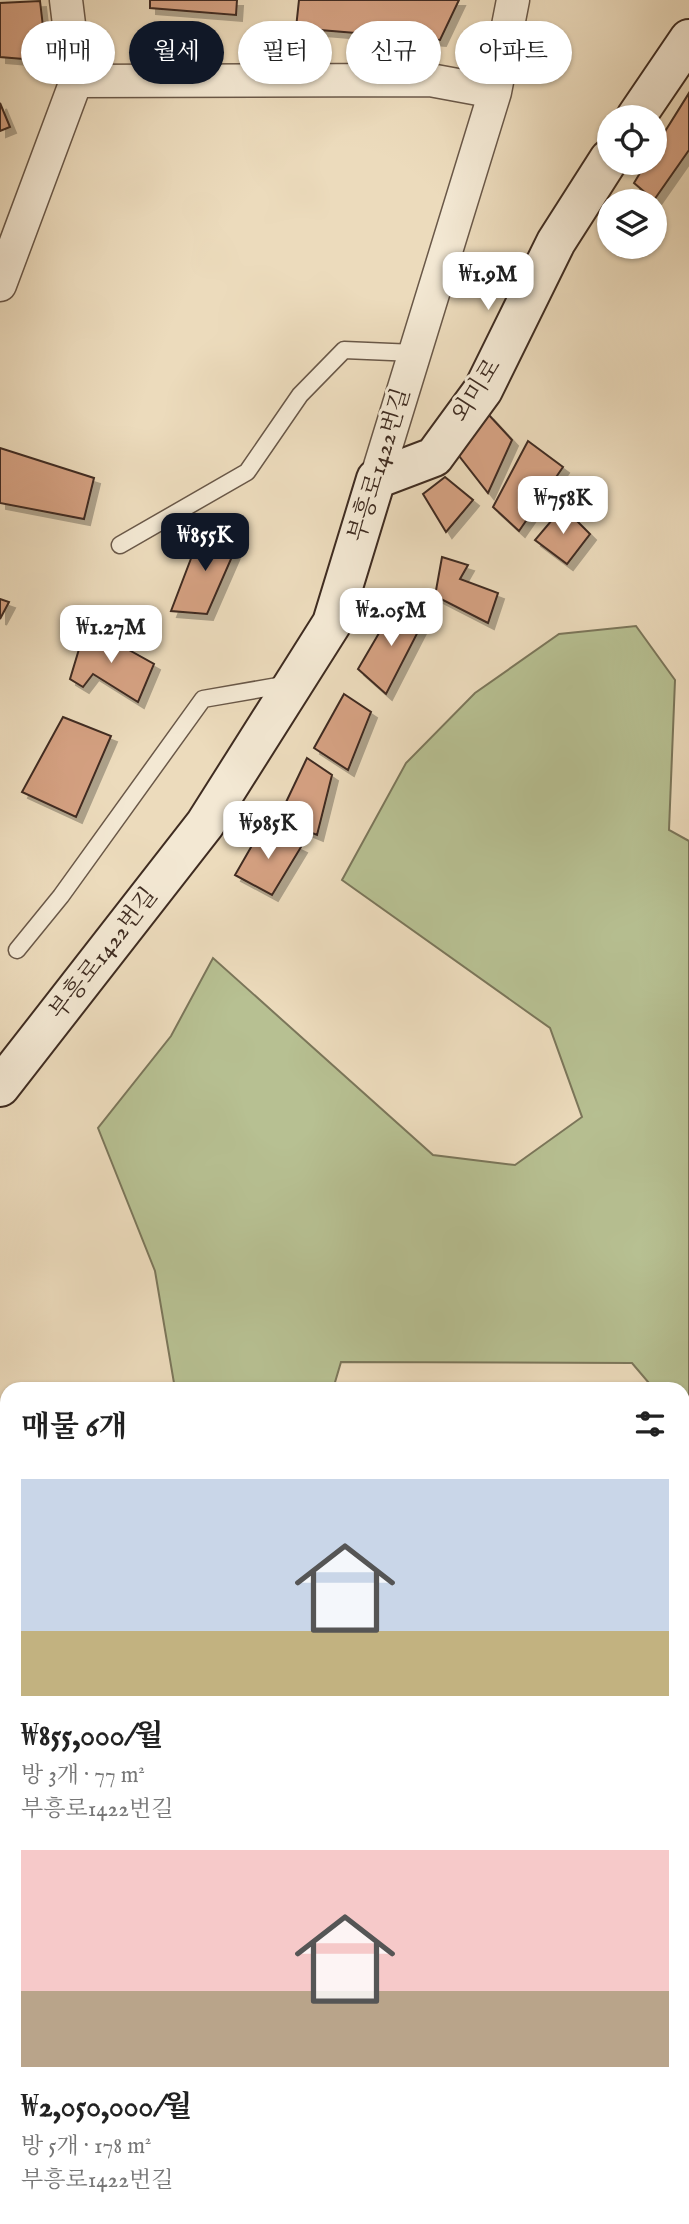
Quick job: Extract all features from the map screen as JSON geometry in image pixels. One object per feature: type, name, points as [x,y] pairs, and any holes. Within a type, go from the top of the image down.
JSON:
[{"type":"street","points":[[66,0],[69,21]]},
{"type":"street","name":"부흥로1422번길","points":[[0,1087],[205,824],[332,624],[495,92],[513,0]]},
{"type":"street","points":[[644,105],[689,39]]},
{"type":"street","points":[[115,81],[430,80],[495,92]]},
{"type":"street","points":[[0,285],[75,84]]},
{"type":"street","name":"외미로","points":[[376,479],[434,457],[483,390],[556,242],[599,175]]},
{"type":"lane","points":[[120,545],[247,472],[300,395],[344,350],[415,353]]},
{"type":"lane","points":[[17,950],[61,896],[203,699],[294,682]]},
{"type":"green space","points":[[636,626],[675,680],[669,830],[689,841],[689,1382],[648,1382],[632,1363],[341,1362],[335,1382],[174,1382],[155,1271],[98,1128],[171,1036],[213,958],[433,1155],[515,1165],[582,1117],[550,1028],[342,880],[406,763],[475,693],[559,634]]},
{"type":"building","points":[[150,0],[237,0],[236,15],[150,8]]},
{"type":"building","points":[[299,0],[459,0],[441,38],[441,21],[346,21],[346,32],[332,31],[332,21],[297,21]]},
{"type":"building","points":[[40,1],[42,21],[21,21],[21,59],[0,57],[0,3]]},
{"type":"building","points":[[689,93],[689,150],[662,189],[641,189],[634,183],[639,175],[667,175],[667,128]]},
{"type":"building","points":[[0,103],[10,127],[0,131]]},
{"type":"building","points":[[488,414],[512,440],[488,493],[456,452]]},
{"type":"building","points":[[528,441],[563,467],[519,531],[493,507]]},
{"type":"building","points":[[0,448],[94,478],[84,519],[0,503]]},
{"type":"building","points":[[445,477],[473,500],[446,532],[423,494]]},
{"type":"building","points":[[563,507],[590,534],[567,564],[535,540]]},
{"type":"building","points":[[203,527],[238,543],[207,614],[171,611]]},
{"type":"building","points":[[442,557],[468,565],[460,579],[498,593],[488,623],[435,596]]},
{"type":"building","points":[[0,599],[9,602],[0,619]]},
{"type":"building","points":[[396,604],[424,620],[386,694],[358,669]]},
{"type":"building","points":[[86,626],[154,664],[138,702],[93,674],[83,687],[70,679]]},
{"type":"building","points":[[344,694],[371,712],[348,770],[314,748]]},
{"type":"building","points":[[63,717],[111,736],[76,817],[22,792]]},
{"type":"building","points":[[307,758],[332,775],[317,835],[278,819]]},
{"type":"building","points":[[262,828],[301,847],[272,895],[235,875]]}]
